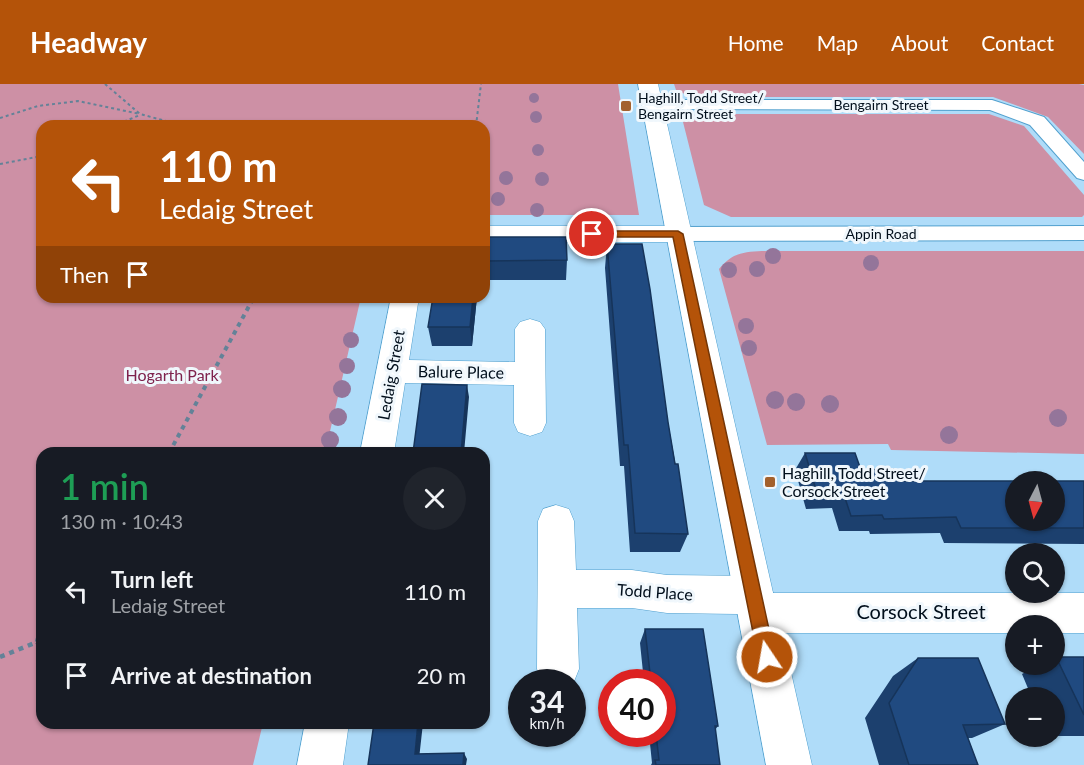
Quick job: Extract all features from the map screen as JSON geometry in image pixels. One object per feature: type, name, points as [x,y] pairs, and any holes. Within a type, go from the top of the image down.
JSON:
[{"type":"street","name":"Bengairn Street","points":[[650,95],[992,105],[1037,121],[1084,174]]},
{"type":"street","points":[[650,95],[789,765]]},
{"type":"street","name":"Appin Road","points":[[678,234],[1084,233]]},
{"type":"street","points":[[490,234],[678,234]]},
{"type":"street","name":"Ledaig Street","points":[[377,447],[404,303]]},
{"type":"street","points":[[530,329],[530,423]]},
{"type":"street","name":"Balure Place","points":[[391,371],[447,371],[470,374],[530,373]]},
{"type":"street","points":[[556,521],[558,669]]},
{"type":"street","name":"Todd Place","points":[[556,589],[632,589],[756,604]]},
{"type":"street","name":"Corsock Street","points":[[756,604],[1084,613]]},
{"type":"street","points":[[320,765],[326,729]]},
{"type":"path","points":[[105,84],[140,114]]},
{"type":"path","points":[[477,120],[481,84]]},
{"type":"path","points":[[0,118],[38,106],[78,101],[162,120]]},
{"type":"path","points":[[126,120],[140,114]]},
{"type":"path","points":[[0,164],[36,157]]},
{"type":"path","points":[[172,447],[251,303]]},
{"type":"path","points":[[0,657],[36,642]]},
{"type":"green space","name":"Hogarth Park","points":[[0,84],[618,84],[639,215],[490,215],[490,120],[36,120],[36,303],[360,303],[326,447],[36,447],[36,729],[262,729],[253,765],[0,765]]},
{"type":"green space","points":[[674,84],[1079,84],[1084,85],[1084,154],[1048,117],[993,97],[691,97],[676,90]]},
{"type":"green space","points":[[696,114],[989,114],[1024,126],[1084,195],[1084,215],[1082,217],[731,217],[704,205],[683,122]]},
{"type":"green space","points":[[762,251],[1084,251],[1084,454],[891,450],[888,444],[767,445],[719,269],[738,254]]},
{"type":"building","points":[[490,237],[566,237],[567,260],[490,261]]},
{"type":"building","points":[[607,244],[642,244],[668,422],[675,464],[678,464],[688,534],[635,533],[628,445],[624,445]]},
{"type":"building","points":[[432,303],[472,303],[470,327],[428,327]]},
{"type":"building","points":[[422,384],[467,385],[462,447],[414,447]]},
{"type":"building","points":[[805,453],[855,453],[861,470],[893,469],[898,481],[1005,481],[1005,528],[961,528],[956,517],[884,519],[882,515],[851,516],[843,492],[817,493]]},
{"type":"building","points":[[1065,481],[1084,481],[1084,528],[1065,528]]},
{"type":"building","points":[[645,629],[703,629],[718,726],[715,726],[720,765],[656,765],[655,760],[659,760],[658,747],[676,747],[676,669],[650,669]]},
{"type":"building","points":[[1065,657],[1084,657],[1084,715],[1065,675]]},
{"type":"building","points":[[918,658],[978,658],[1005,724],[963,725],[978,765],[909,765],[889,703]]},
{"type":"building","points":[[373,729],[417,729],[415,754],[464,753],[463,765],[368,765]]},
{"type":"place","name":"Haghill, Todd Street/ Bengairn Street","points":[[626,106]]},
{"type":"place","name":"Haghill, Todd Street/ Corsock Street","points":[[770,482]]},
{"type":"route","points":[[592,234],[678,234],[767,657]]}]
